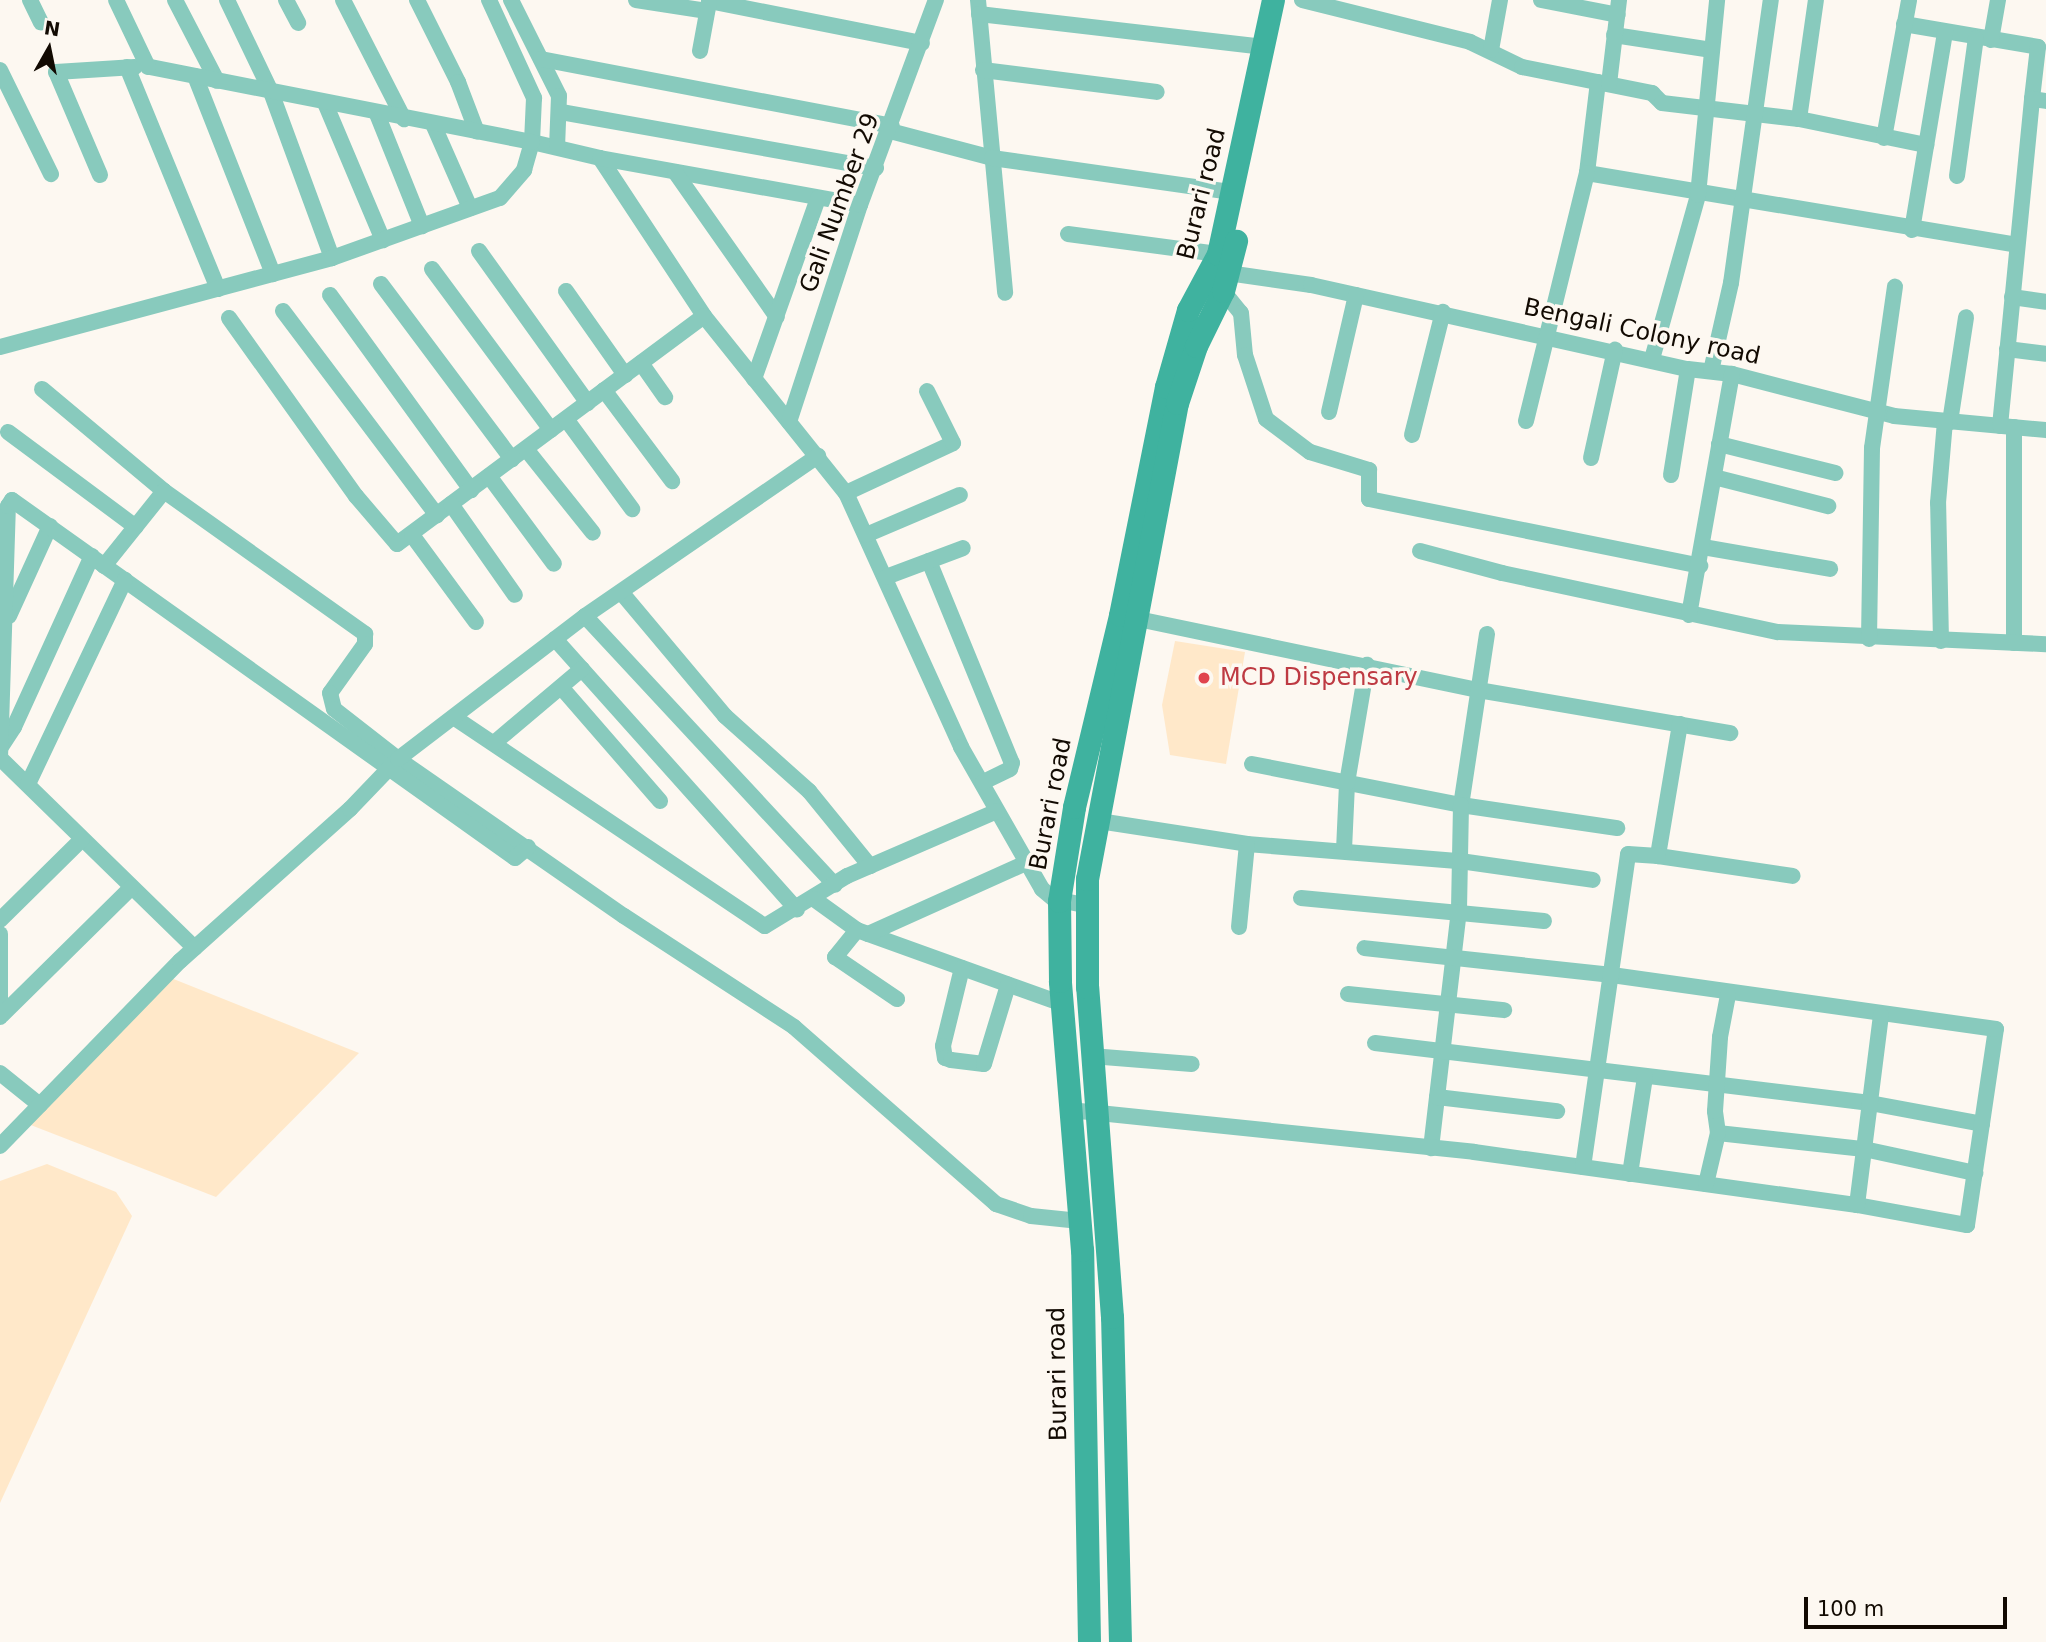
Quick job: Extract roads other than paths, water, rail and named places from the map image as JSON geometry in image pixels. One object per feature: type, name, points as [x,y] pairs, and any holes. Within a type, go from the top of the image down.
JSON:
[{"type":"main road","name":"Burari road","points":[[1120,1642],[1112,1317],[1094,1113],[1087,905],[1099,821],[1111,700],[1166,387],[1188,310],[1223,273],[1232,192],[1273,0]]},
{"type":"main road","name":"Burari road","points":[[1089,1642],[1080,1221],[1062,1004],[1059,901],[1074,807],[1138,619],[1177,403],[1223,273],[1288,0]]},
{"type":"street","points":[[30,0],[41,23]]},
{"type":"street","points":[[116,0],[148,67]]},
{"type":"street","points":[[175,0],[217,81]]},
{"type":"street","points":[[227,0],[271,92],[332,258]]},
{"type":"street","points":[[286,0],[298,23]]},
{"type":"street","points":[[343,0],[404,119]]},
{"type":"street","points":[[417,0],[462,91],[477,132]]},
{"type":"street","points":[[489,0],[534,98],[544,144]]},
{"type":"street","points":[[0,346],[332,258],[470,208],[509,190],[544,144],[561,112],[559,96],[511,0]]},
{"type":"street","points":[[636,0],[709,4],[922,43]]},
{"type":"street","name":"Gali Number 29","points":[[789,422],[860,205],[891,129],[935,0]]},
{"type":"street","points":[[1302,0],[1491,51],[1522,67],[1655,94],[1662,103],[1799,119],[1926,145]]},
{"type":"street","points":[[1491,51],[1500,0]]},
{"type":"street","points":[[1526,421],[1587,173],[1619,7],[1541,0]]},
{"type":"street","points":[[1652,359],[1698,195],[1717,0]]},
{"type":"street","points":[[1711,371],[1743,202],[1771,0]]},
{"type":"street","points":[[1799,119],[1816,0]]},
{"type":"street","points":[[1884,138],[1909,0]]},
{"type":"street","points":[[1957,176],[1984,39],[1998,0]]},
{"type":"street","points":[[700,51],[709,4]]},
{"type":"street","points":[[1005,293],[979,7],[1264,47]]},
{"type":"street","points":[[1904,24],[2038,47],[2039,100],[2017,245],[2007,349],[2014,643]]},
{"type":"street","points":[[1912,230],[1945,32]]},
{"type":"street","points":[[1614,36],[1712,50]]},
{"type":"street","points":[[541,60],[891,129],[992,158],[1232,192]]},
{"type":"street","points":[[127,67],[218,289]]},
{"type":"street","points":[[100,175],[56,72],[148,67],[377,114],[544,144],[600,158],[860,205]]},
{"type":"street","points":[[0,70],[51,174]]},
{"type":"street","points":[[983,70],[1157,92]]},
{"type":"street","points":[[195,76],[273,274]]},
{"type":"street","points":[[325,103],[383,240]]},
{"type":"street","points":[[561,112],[876,168]]},
{"type":"street","points":[[377,114],[422,226]]},
{"type":"street","points":[[433,124],[470,208]]},
{"type":"street","points":[[600,158],[704,316],[846,493],[961,747],[1042,889],[1059,901],[1087,905]]},
{"type":"street","points":[[674,172],[776,317]]},
{"type":"street","points":[[1587,173],[1698,195],[2017,245]]},
{"type":"street","points":[[754,379],[818,198]]},
{"type":"street","name":"Bengali Colony road","points":[[1068,234],[1223,273],[1443,312],[1688,369],[1731,374],[1875,408],[1894,416],[2046,430]]},
{"type":"street","points":[[479,251],[588,402]]},
{"type":"street","points":[[432,269],[551,430]]},
{"type":"street","points":[[1223,273],[1241,313],[1245,355],[1266,419],[1310,452],[1369,470],[1368,499],[1700,566]]},
{"type":"street","points":[[381,284],[512,459]]},
{"type":"street","points":[[1869,639],[1868,506],[1875,408],[1895,287]]},
{"type":"street","points":[[566,291],[625,375]]},
{"type":"street","points":[[330,295],[471,490]]},
{"type":"street","points":[[1329,412],[1356,295]]},
{"type":"street","points":[[2012,297],[2046,302]]},
{"type":"street","points":[[283,311],[437,515]]},
{"type":"street","points":[[1412,435],[1443,312]]},
{"type":"street","points":[[229,318],[393,543],[412,535],[704,316]]},
{"type":"street","points":[[1941,641],[1938,503],[1947,422],[1966,317]]},
{"type":"street","points":[[2007,349],[2046,354]]},
{"type":"street","points":[[1591,458],[1615,350]]},
{"type":"street","points":[[641,363],[665,397]]},
{"type":"street","points":[[1671,475],[1688,369]]},
{"type":"street","points":[[1689,615],[1700,566],[1731,374]]},
{"type":"street","points":[[42,389],[164,491],[365,634],[365,643],[330,694],[330,704],[392,765]]},
{"type":"street","points":[[604,390],[672,481]]},
{"type":"street","points":[[846,493],[953,443],[927,391]]},
{"type":"street","points":[[566,419],[632,509]]},
{"type":"street","points":[[8,432],[136,527]]},
{"type":"street","points":[[1719,444],[1835,472]]},
{"type":"street","points":[[526,449],[593,533]]},
{"type":"street","points":[[0,1146],[195,948],[392,765],[585,616],[818,456]]},
{"type":"street","points":[[489,476],[554,564]]},
{"type":"street","points":[[1714,477],[1828,506]]},
{"type":"street","points":[[0,754],[104,560],[136,527],[164,491]]},
{"type":"street","points":[[866,535],[960,495]]},
{"type":"street","points":[[195,948],[82,839],[0,754],[9,502],[15,501],[104,560],[124,580],[392,765],[794,1027],[996,1204],[1031,1216],[1080,1221]]},
{"type":"street","points":[[451,504],[515,595]]},
{"type":"street","points":[[6,623],[50,526]]},
{"type":"street","points":[[412,535],[476,622]]},
{"type":"street","points":[[1703,547],[1830,569]]},
{"type":"street","points":[[886,577],[963,548]]},
{"type":"street","points":[[1420,551],[1689,615],[1778,632],[1869,639],[2046,644]]},
{"type":"street","points":[[929,561],[1012,765],[983,782]]},
{"type":"street","points":[[28,784],[124,580]]},
{"type":"street","points":[[621,592],[725,716],[809,791],[870,866]]},
{"type":"street","points":[[585,616],[835,885]]},
{"type":"street","points":[[1138,619],[1478,690],[1730,733]]},
{"type":"street","points":[[1431,1148],[1459,910],[1461,805],[1487,634]]},
{"type":"street","points":[[555,639],[797,910]]},
{"type":"street","points":[[1344,850],[1347,783],[1367,666]]},
{"type":"street","points":[[494,743],[582,669]]},
{"type":"street","points":[[561,687],[660,801]]},
{"type":"street","points":[[455,718],[762,925],[771,926],[870,866],[997,811]]},
{"type":"street","points":[[1658,856],[1680,724]]},
{"type":"street","points":[[1252,764],[1461,805],[1617,828]]},
{"type":"street","points":[[1099,821],[1247,844],[1460,860],[1593,880]]},
{"type":"street","points":[[0,920],[82,839]]},
{"type":"street","points":[[1239,927],[1247,844]]},
{"type":"street","points":[[1583,1167],[1629,853],[1793,876]]},
{"type":"street","points":[[897,999],[835,957],[863,932],[1028,862]]},
{"type":"street","points":[[1,1016],[132,887]]},
{"type":"street","points":[[1301,898],[1459,910],[1544,920]]},
{"type":"street","points":[[814,899],[863,932],[1062,1004]]},
{"type":"street","points":[[0,934],[1,1016]]},
{"type":"street","points":[[1070,1110],[1583,1167],[1857,1205],[1967,1225],[1996,1029],[1881,1016],[1791,998],[1728,995],[1612,975],[1364,948]]},
{"type":"street","points":[[962,968],[943,1046],[945,1058],[984,1064],[1008,985]]},
{"type":"street","points":[[1348,994],[1504,1010]]},
{"type":"street","points":[[1706,1184],[1718,1133],[1717,1084],[1728,995]]},
{"type":"street","points":[[1857,1205],[1881,1016]]},
{"type":"street","points":[[1375,1043],[1870,1103],[1982,1124]]},
{"type":"street","points":[[1091,1056],[1192,1064]]},
{"type":"street","points":[[0,1073],[40,1105]]},
{"type":"street","points":[[1630,1174],[1645,1077]]},
{"type":"street","points":[[1437,1097],[1557,1111]]},
{"type":"street","points":[[1718,1133],[1864,1149],[1975,1173]]},
{"type":"place","name":"MCD Dispensary","points":[[1204,678]]}]
